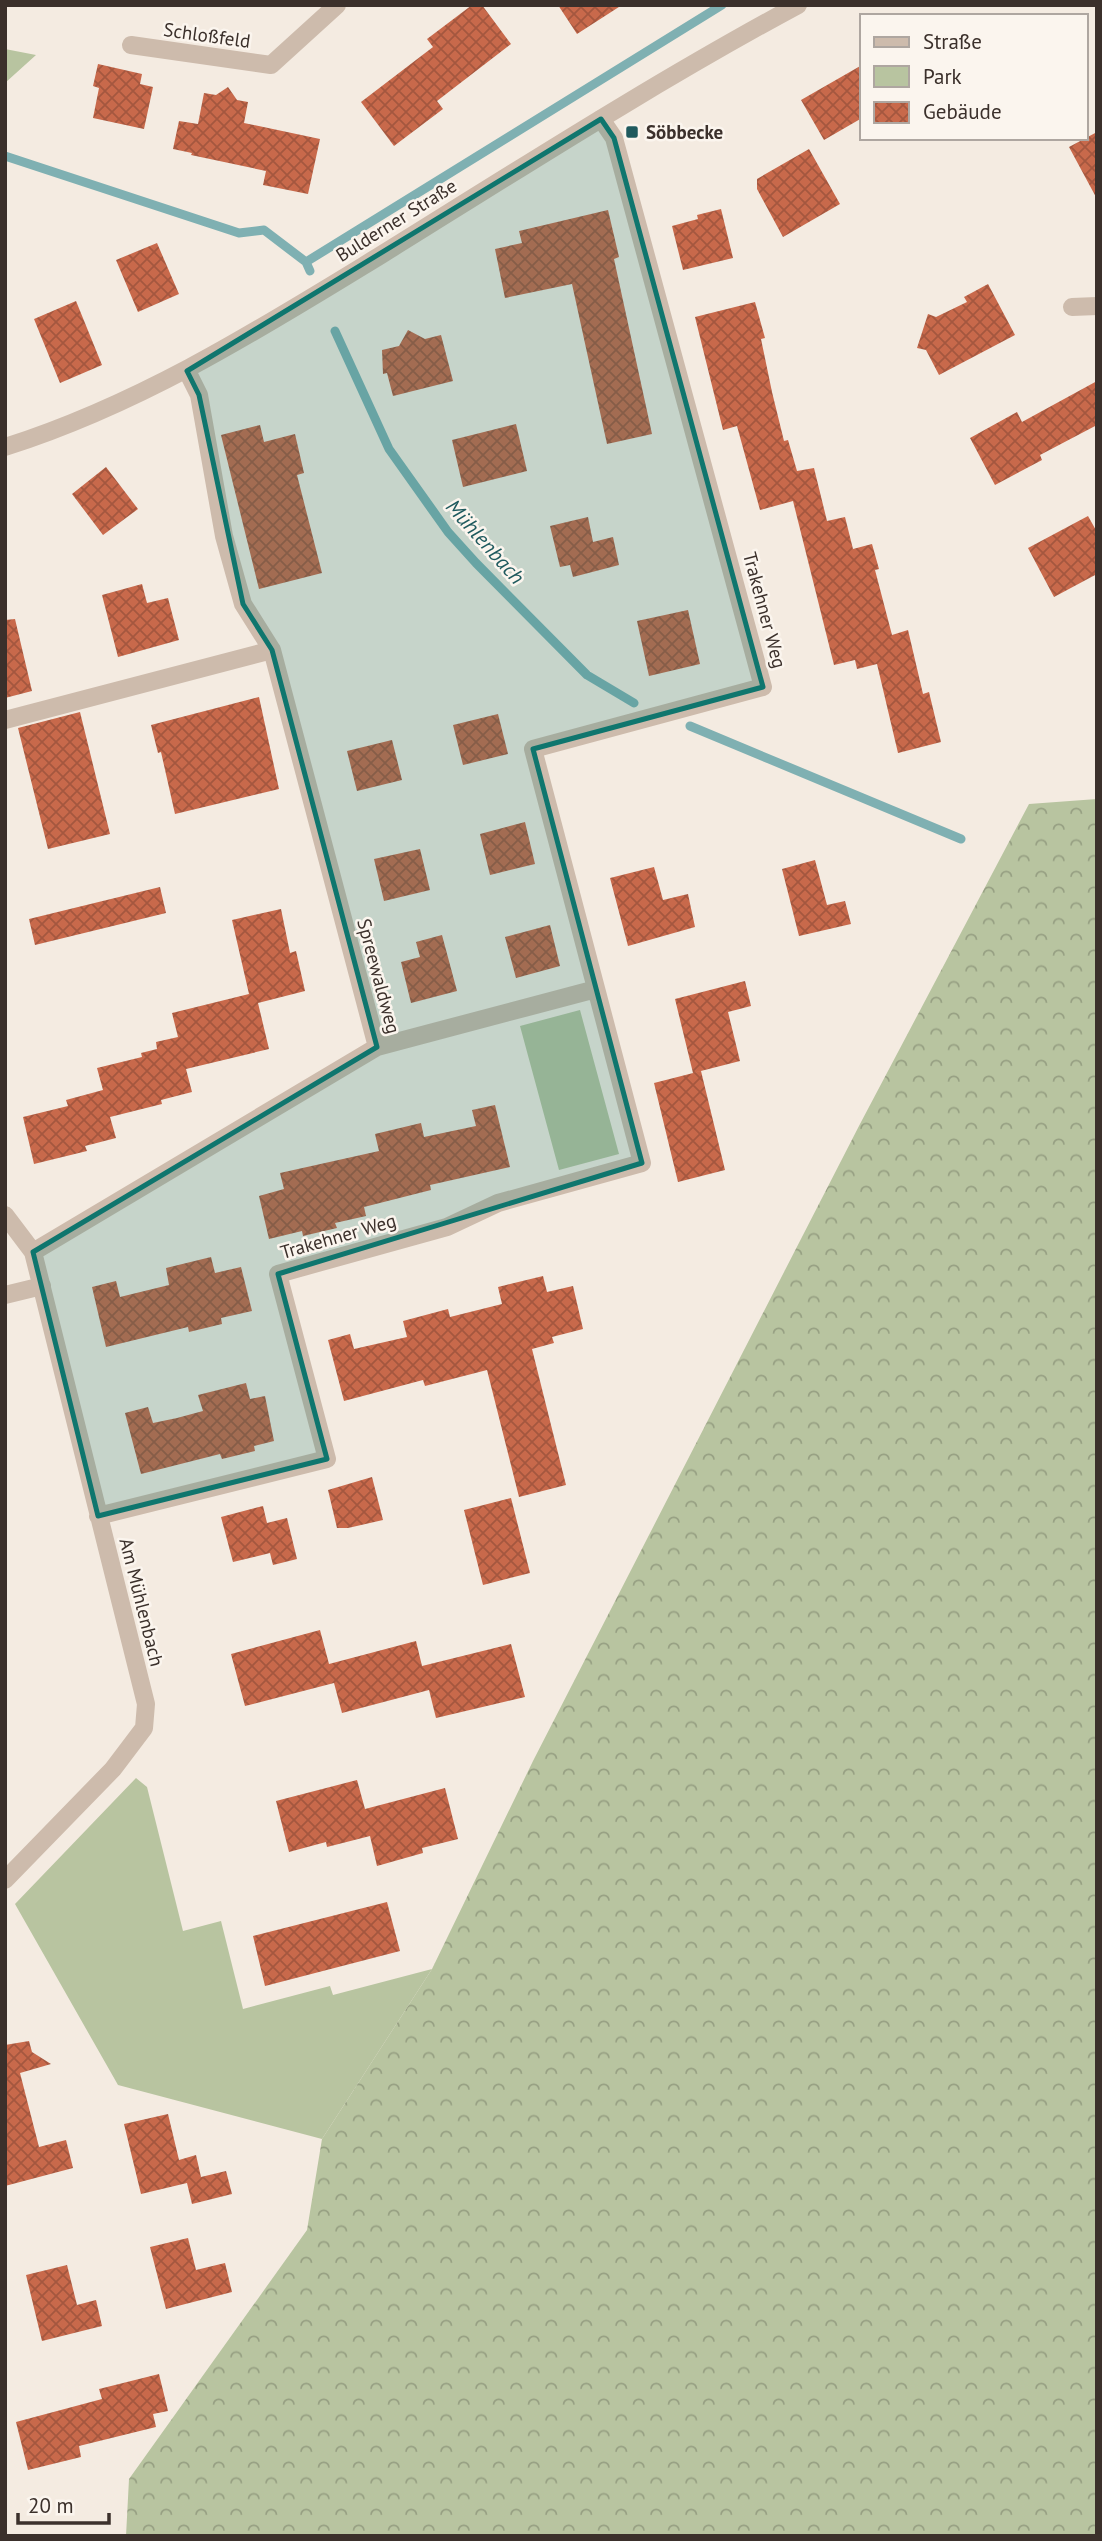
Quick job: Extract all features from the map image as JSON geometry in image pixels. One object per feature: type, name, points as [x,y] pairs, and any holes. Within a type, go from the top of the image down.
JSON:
[{"type":"street","name":"Schloßfeld","points":[[131,45],[271,65],[337,5]]},
{"type":"street","name":"Bulderner Straße","points":[[5,447],[70,424],[187,371],[272,323],[601,119],[798,5]]},
{"type":"street","name":"Trakehner Weg","points":[[98,1516],[327,1459],[278,1274],[447,1227],[498,1203],[642,1163],[533,749],[763,687],[614,138],[601,119]]},
{"type":"street","points":[[1072,307],[1097,306]]},
{"type":"street","name":"Spreewaldweg","points":[[33,1252],[377,1048],[272,650],[243,604],[224,536],[199,395],[187,371]]},
{"type":"street","points":[[5,720],[272,650]]},
{"type":"street","points":[[377,1048],[596,989]]},
{"type":"street","name":"Am Mühlenbach","points":[[5,1215],[33,1252],[146,1704],[144,1728],[113,1769],[5,1880]]},
{"type":"street","points":[[5,1295],[41,1286]]},
{"type":"highlighted area","points":[[601,119],[614,138],[763,687],[533,749],[642,1163],[278,1274],[327,1459],[98,1516],[33,1252],[377,1047],[272,650],[243,604],[199,395],[187,371]]},
{"type":"green space","points":[[5,49],[36,55],[5,83]]},
{"type":"green space","points":[[1097,799],[1097,2536],[126,2536],[129,2479],[307,2230],[322,2139],[432,1969],[533,1761],[860,1124],[1029,804]]},
{"type":"green space","points":[[580,1010],[619,1154],[559,1170],[520,1026]]},
{"type":"green space","points":[[136,1778],[147,1787],[183,1931],[221,1921],[243,2009],[330,1986],[333,1995],[432,1969],[322,2139],[118,2085],[15,1904]]},
{"type":"building","points":[[472,5],[482,5],[511,44],[437,101],[443,109],[394,146],[361,102],[433,47],[427,39]]},
{"type":"building","points":[[558,5],[622,5],[577,34]]},
{"type":"building","points":[[98,64],[142,74],[140,84],[153,87],[144,129],[93,118],[99,88],[93,86]]},
{"type":"building","points":[[860,66],[860,119],[824,140],[801,100]]},
{"type":"building","points":[[228,87],[237,100],[248,102],[244,123],[320,139],[308,194],[263,185],[266,171],[173,149],[179,121],[198,124],[204,93],[216,95]]},
{"type":"building","points":[[1097,132],[1097,199],[1069,147],[1088,140],[1088,137]]},
{"type":"building","points":[[809,149],[840,204],[783,237],[757,189],[757,179]]},
{"type":"building","points":[[721,209],[733,258],[683,270],[672,226],[698,219],[697,215]]},
{"type":"building","points":[[608,210],[619,257],[614,259],[652,434],[607,444],[572,284],[505,298],[495,249],[522,243],[519,231]]},
{"type":"building","points":[[157,243],[179,294],[138,312],[116,260]]},
{"type":"building","points":[[988,284],[1015,335],[939,375],[926,350],[917,348],[928,314],[936,317],[967,302],[964,297]]},
{"type":"building","points":[[76,301],[102,365],[60,383],[34,319]]},
{"type":"building","points":[[755,302],[765,338],[761,339],[784,441],[788,440],[797,471],[814,468],[827,521],[845,517],[853,549],[872,544],[879,569],[875,570],[892,635],[908,630],[923,694],[929,692],[941,742],[898,753],[877,664],[857,669],[855,660],[834,665],[793,501],[760,510],[737,426],[723,430],[695,317]]},
{"type":"building","points":[[408,330],[425,339],[441,335],[453,381],[393,396],[387,373],[383,374],[382,350],[399,346]]},
{"type":"building","points":[[1097,381],[1097,425],[1040,455],[1042,460],[995,485],[970,438],[1017,412],[1022,422]]},
{"type":"building","points":[[516,424],[527,471],[463,487],[452,440]]},
{"type":"building","points":[[260,425],[264,442],[295,434],[304,473],[297,475],[322,573],[259,589],[221,435]]},
{"type":"building","points":[[106,467],[138,509],[103,535],[72,494]]},
{"type":"building","points":[[1088,516],[1097,532],[1097,574],[1054,597],[1028,548]]},
{"type":"building","points":[[588,517],[593,542],[613,537],[619,565],[573,577],[570,565],[560,567],[550,526]]},
{"type":"building","points":[[142,584],[147,603],[168,598],[179,640],[118,657],[102,595]]},
{"type":"building","points":[[688,610],[700,664],[649,676],[637,621]]},
{"type":"building","points":[[15,619],[32,691],[5,698],[5,620]]},
{"type":"building","points":[[259,697],[279,789],[175,814],[161,752],[158,753],[151,725]]},
{"type":"building","points":[[80,712],[110,834],[48,849],[18,728]]},
{"type":"building","points":[[498,714],[508,754],[463,765],[453,725]]},
{"type":"building","points":[[392,740],[402,780],[357,791],[347,751]]},
{"type":"building","points":[[525,822],[535,864],[490,875],[480,834]]},
{"type":"building","points":[[420,849],[430,890],[384,901],[374,859]]},
{"type":"building","points":[[815,860],[827,905],[845,901],[851,924],[799,936],[782,869]]},
{"type":"building","points":[[654,867],[663,900],[688,894],[695,927],[628,946],[610,878]]},
{"type":"building","points":[[160,887],[166,913],[35,945],[29,919]]},
{"type":"building","points":[[281,909],[290,953],[296,951],[305,991],[258,1003],[269,1049],[186,1069],[192,1092],[161,1100],[162,1104],[110,1117],[116,1138],[85,1146],[87,1151],[34,1164],[23,1117],[68,1106],[66,1100],[103,1090],[97,1068],[142,1057],[141,1053],[157,1049],[156,1042],[178,1037],[172,1013],[249,994],[232,920]]},
{"type":"building","points":[[550,925],[560,966],[516,978],[505,937]]},
{"type":"building","points":[[442,935],[457,991],[411,1003],[401,962],[420,957],[416,942]]},
{"type":"building","points":[[745,981],[751,1006],[728,1012],[740,1061],[693,1073],[675,999]]},
{"type":"building","points":[[701,1071],[725,1170],[678,1182],[654,1083]]},
{"type":"building","points":[[495,1105],[510,1167],[430,1185],[431,1190],[364,1207],[366,1216],[335,1223],[337,1228],[303,1236],[302,1231],[269,1239],[259,1196],[284,1189],[280,1173],[379,1151],[375,1134],[421,1123],[424,1137],[476,1126],[472,1110]]},
{"type":"building","points":[[211,1257],[215,1273],[241,1267],[252,1311],[221,1318],[222,1324],[189,1332],[188,1327],[106,1347],[92,1287],[116,1281],[120,1297],[169,1285],[166,1268]]},
{"type":"building","points":[[543,1276],[547,1292],[573,1286],[583,1329],[552,1337],[554,1343],[532,1349],[566,1485],[519,1497],[487,1370],[425,1386],[423,1380],[344,1401],[328,1340],[350,1334],[354,1349],[407,1337],[403,1321],[448,1309],[450,1317],[502,1304],[498,1287]]},
{"type":"building","points":[[246,1383],[250,1399],[265,1396],[274,1441],[254,1446],[255,1451],[222,1459],[220,1454],[141,1474],[125,1413],[148,1407],[153,1423],[177,1418],[203,1411],[198,1395]]},
{"type":"building","points":[[372,1477],[383,1520],[337,1528],[328,1490]]},
{"type":"building","points":[[511,1498],[530,1573],[483,1585],[464,1510]]},
{"type":"building","points":[[263,1506],[267,1523],[287,1518],[297,1559],[273,1565],[270,1553],[233,1562],[221,1517]]},
{"type":"building","points":[[320,1630],[329,1664],[416,1641],[422,1666],[511,1644],[525,1697],[436,1718],[429,1690],[342,1713],[334,1683],[245,1706],[231,1654]]},
{"type":"building","points":[[357,1780],[365,1809],[445,1788],[458,1839],[422,1848],[423,1853],[377,1866],[370,1836],[327,1847],[326,1842],[289,1852],[276,1801]]},
{"type":"building","points":[[387,1902],[400,1951],[265,1986],[253,1936]]},
{"type":"building","points":[[29,2041],[32,2052],[51,2064],[20,2073],[39,2147],[66,2140],[73,2168],[5,2186],[5,2045]]},
{"type":"building","points":[[168,2114],[179,2160],[196,2155],[201,2177],[226,2171],[232,2194],[192,2204],[187,2183],[141,2194],[124,2124]]},
{"type":"building","points":[[188,2238],[196,2270],[225,2263],[232,2292],[166,2309],[150,2247]]},
{"type":"building","points":[[67,2265],[77,2305],[96,2300],[102,2326],[42,2341],[26,2275]]},
{"type":"building","points":[[159,2374],[168,2411],[153,2414],[156,2427],[79,2446],[81,2457],[28,2470],[16,2422],[102,2399],[99,2389]]},
{"type":"waterway","points":[[306,262],[722,5]]},
{"type":"waterway","name":"Mühlenbach","points":[[5,156],[239,233],[264,230],[306,262],[310,271]]},
{"type":"waterway","name":"Mühlenbach","points":[[335,331],[389,449],[448,532],[587,675],[634,703]]},
{"type":"waterway","name":"Mühlenbach","points":[[690,726],[961,839]]},
{"type":"place","name":"Söbbecke","points":[[632,132]]}]
